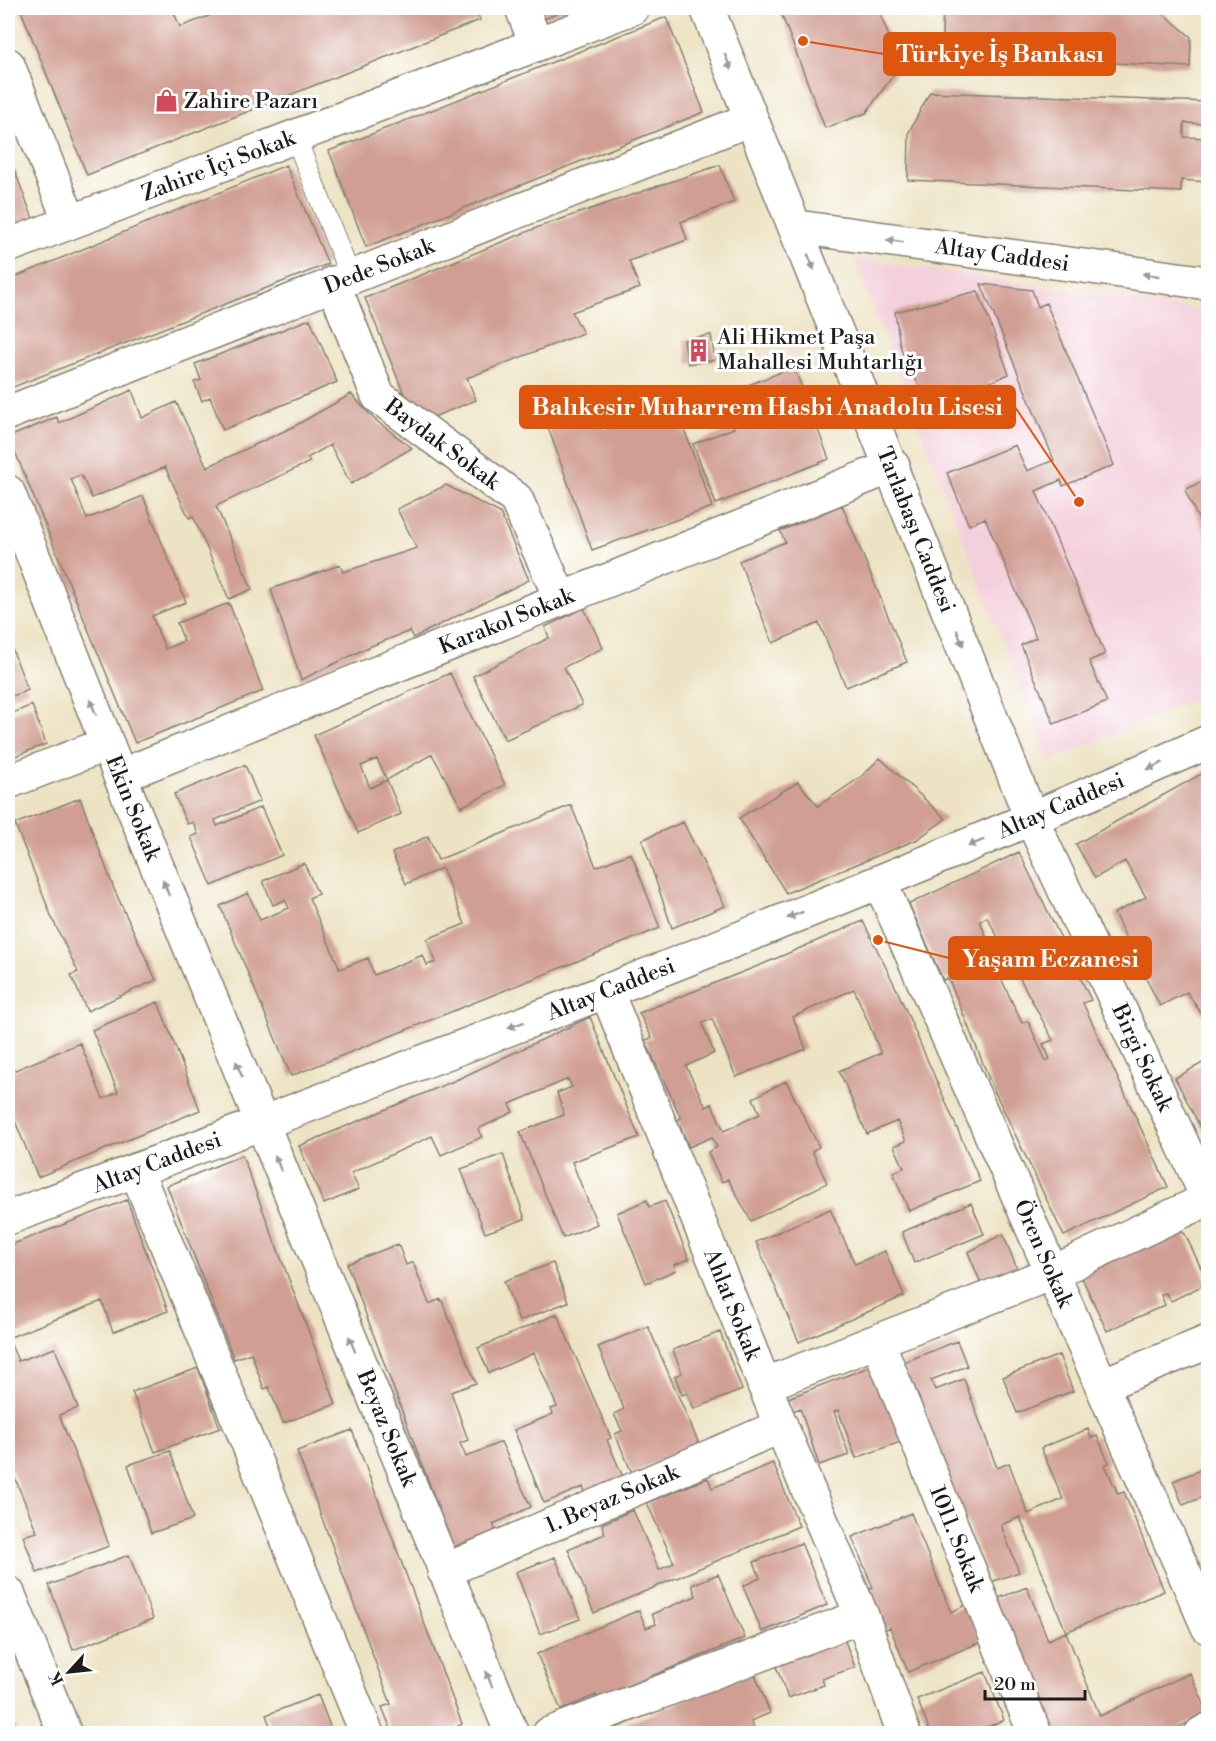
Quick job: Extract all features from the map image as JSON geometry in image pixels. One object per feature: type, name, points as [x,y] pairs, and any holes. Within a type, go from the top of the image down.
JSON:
[{"type":"street","points":[[522,8],[536,44]]},
{"type":"street","name":"Zahire İçi Sokak","points":[[8,246],[632,8]]},
{"type":"street","name":"Tarlabaşı Caddesi","points":[[707,8],[893,466],[1032,820]]},
{"type":"street","points":[[8,64],[70,222]]},
{"type":"street","name":"Dede Sokak","points":[[8,412],[751,119]]},
{"type":"street","name":"Altay Caddesi","points":[[797,227],[1209,283]]},
{"type":"street","name":"Baydak Sokak","points":[[341,280],[378,396],[516,499],[561,599]]},
{"type":"street","name":"Karakol Sokak","points":[[120,777],[893,466]]},
{"type":"street","name":"Ekin Sokak","points":[[8,492],[120,777],[262,1123]]},
{"type":"street","name":"Altay Caddesi","points":[[8,1218],[262,1123],[880,882],[1032,820],[1209,742]]},
{"type":"street","points":[[8,782],[107,744]]},
{"type":"street","name":"Birgi Sokak","points":[[1032,820],[1209,1199]]},
{"type":"street","name":"Ören Sokak","points":[[880,882],[1209,1627]]},
{"type":"street","name":"Ahlat Sokak","points":[[606,990],[764,1385],[862,1616],[904,1734]]},
{"type":"street","name":"Beyaz Sokak","points":[[262,1123],[512,1734]]},
{"type":"street","points":[[136,1170],[367,1734]]},
{"type":"street","points":[[764,1385],[1052,1273],[1209,1199]]},
{"type":"street","name":"1011. Sokak","points":[[878,1342],[1035,1734]]},
{"type":"street","points":[[1102,1385],[1209,1342]]},
{"type":"street","name":"1. Beyaz Sokak","points":[[444,1571],[781,1426]]},
{"type":"street","points":[[8,1593],[65,1734]]},
{"type":"street","points":[[549,1734],[862,1616]]},
{"type":"street","points":[[1201,1734],[1209,1730]]},
{"type":"lane","points":[[295,136],[341,280]]},
{"type":"shaded area","points":[[854,258],[1208,311],[1208,692],[1049,762]]},
{"type":"building","name":"Zahire Pazarı","points":[[20,8],[172,8],[180,27],[230,8],[475,8],[480,20],[87,175]]},
{"type":"building","points":[[536,8],[571,8],[541,20]]},
{"type":"building","points":[[779,8],[878,8],[900,66],[866,113],[825,128]]},
{"type":"building","points":[[943,8],[1157,8],[1191,37],[1190,67],[1095,62],[1095,48],[1011,45],[1010,61],[941,58]]},
{"type":"building","points":[[666,17],[704,112],[366,247],[329,151]]},
{"type":"building","points":[[930,92],[1208,102],[1208,124],[1184,123],[1184,137],[1208,138],[1208,182],[1181,180],[1181,192],[908,180],[909,132]]},
{"type":"building","points":[[8,153],[33,219],[8,229]]},
{"type":"building","points":[[286,165],[328,264],[8,389],[8,280]]},
{"type":"building","points":[[720,165],[734,202],[681,222],[687,240],[629,261],[640,288],[572,312],[583,333],[467,378],[476,400],[431,418],[406,399],[365,298],[541,226]]},
{"type":"building","points":[[981,284],[1032,290],[1038,307],[1046,303],[1114,465],[1063,486],[1061,480],[1036,491],[1105,654],[1089,661],[1107,702],[1054,724],[1021,645],[1036,638],[985,518],[969,525],[947,473],[1015,445],[1027,471],[1054,460]]},
{"type":"building","points":[[978,291],[1009,374],[988,383],[997,404],[950,424],[943,408],[934,412],[906,363],[900,345],[895,312]]},
{"type":"building","points":[[310,319],[337,382],[223,430],[210,397],[202,401],[194,382],[201,380],[195,364]]},
{"type":"building","name":"Ali Hikmet Paşa Mahallesi Muhtarlığı","points":[[711,335],[715,360],[688,364],[684,340]]},
{"type":"building","points":[[794,367],[829,459],[716,504],[693,444],[734,428],[721,396]]},
{"type":"building","points":[[593,389],[607,429],[616,426],[615,419],[673,398],[712,507],[592,550],[541,408]]},
{"type":"building","points":[[132,390],[142,418],[176,402],[207,467],[293,427],[351,394],[374,419],[412,448],[351,484],[330,445],[307,458],[310,462],[216,506],[252,589],[229,599],[193,516],[189,518],[165,467],[92,498],[81,475],[71,479],[87,519],[143,496],[186,602],[152,616],[165,649],[184,641],[177,623],[229,603],[263,691],[135,743],[9,437],[57,417],[59,423]]},
{"type":"building","points":[[1208,478],[1208,540],[1185,490]]},
{"type":"building","points":[[446,485],[500,513],[529,580],[413,638],[410,631],[371,646],[301,680],[271,589],[340,565],[343,572],[417,548],[397,509]]},
{"type":"building","points":[[842,505],[907,662],[846,687],[819,623],[773,643],[739,561],[785,542],[780,531]]},
{"type":"building","points":[[584,608],[603,648],[564,667],[582,705],[505,740],[473,676],[549,638],[545,627]]},
{"type":"building","points":[[8,642],[28,690],[8,698]]},
{"type":"building","points":[[450,673],[505,785],[461,807],[432,754],[387,780],[401,814],[358,833],[314,735]],"holes":[[[377,759],[387,780],[370,788],[361,766]]]},
{"type":"building","points":[[32,705],[46,744],[8,759],[8,715]]},
{"type":"building","points":[[880,758],[946,819],[916,840],[786,893],[739,818],[798,782],[818,806],[862,776]]},
{"type":"building","points":[[245,765],[260,801],[215,820],[217,826],[261,807],[282,855],[212,886],[191,837],[198,834],[193,822],[187,824],[174,794]]},
{"type":"building","points":[[1208,770],[1208,1024],[1187,992],[1160,1006],[1136,959],[1114,913],[1146,897],[1125,861],[1095,878],[1076,844]]},
{"type":"building","points":[[80,798],[114,889],[156,980],[87,1011],[71,975],[78,972],[52,918],[15,824]]},
{"type":"building","points":[[571,805],[596,867],[631,853],[660,928],[291,1076],[220,906],[248,893],[260,920],[289,908],[285,900],[273,905],[263,881],[304,863],[318,894],[309,898],[340,969],[368,958],[374,975],[423,955],[427,965],[436,962],[427,939],[465,924],[442,868],[406,884],[392,853],[428,836],[438,860]]},
{"type":"building","points":[[683,822],[725,906],[672,928],[642,840]]},
{"type":"building","points":[[1019,852],[1091,1000],[1083,1003],[1168,1187],[1064,1236],[992,1086],[948,978],[943,980],[909,904]],"holes":[[[987,917],[1053,1040],[1043,1044],[1050,1059],[1046,1061],[1028,1021],[1022,1023],[986,946],[990,946],[980,921]]]},
{"type":"building","points":[[863,921],[897,990],[980,1181],[909,1211],[893,1173],[904,1168],[894,1146],[906,1141],[897,1121],[867,1134],[839,1071],[881,1053],[854,989],[793,1017],[806,1049],[736,1077],[712,1019],[702,1023],[714,1053],[686,1066],[706,1107],[712,1104],[724,1131],[760,1114],[753,1098],[786,1081],[819,1147],[812,1151],[827,1183],[751,1221],[728,1179],[722,1182],[708,1152],[717,1147],[712,1137],[689,1147],[677,1120],[681,1118],[645,1040],[652,1038],[639,1013]]},
{"type":"building","points":[[158,1002],[200,1110],[38,1177],[8,1104],[8,1073],[80,1043],[103,1099],[118,1092],[92,1030]]},
{"type":"building","points":[[590,1017],[639,1137],[572,1162],[597,1224],[563,1238],[520,1132],[564,1115],[557,1093],[572,1087],[568,1079],[510,1104],[513,1112],[478,1129],[482,1137],[441,1155],[432,1136],[351,1173],[359,1189],[324,1204],[299,1146],[456,1080]]},
{"type":"building","points":[[1208,1060],[1208,1142],[1175,1078]]},
{"type":"building","points":[[503,1154],[525,1219],[485,1233],[461,1169]]},
{"type":"building","points":[[242,1155],[336,1404],[283,1423],[269,1387],[264,1389],[251,1353],[234,1359],[167,1186]]},
{"type":"building","points":[[127,1200],[168,1311],[113,1332],[102,1301],[8,1338],[8,1246]]},
{"type":"building","points":[[647,1200],[649,1207],[665,1201],[689,1259],[674,1265],[676,1270],[646,1283],[617,1213]]},
{"type":"building","points":[[971,1203],[984,1234],[914,1263],[902,1232]]},
{"type":"building","points":[[830,1209],[855,1264],[885,1251],[904,1296],[799,1342],[756,1242]]},
{"type":"building","points":[[1174,1227],[1185,1234],[1208,1283],[1171,1301],[1166,1293],[1161,1295],[1165,1305],[1107,1331],[1082,1278],[1085,1270]]},
{"type":"building","points":[[1003,1234],[1018,1271],[982,1286],[968,1252]]},
{"type":"building","points":[[398,1244],[406,1265],[413,1262],[429,1304],[441,1299],[476,1383],[451,1392],[468,1440],[460,1443],[466,1457],[501,1442],[531,1507],[493,1524],[496,1531],[453,1547],[347,1264]]},
{"type":"building","points":[[553,1263],[568,1302],[519,1321],[504,1281]]},
{"type":"building","points":[[557,1314],[611,1438],[607,1440],[623,1477],[586,1495],[583,1487],[544,1503],[514,1430],[553,1414],[551,1409],[557,1407],[534,1353],[489,1373],[478,1348]]},
{"type":"building","points":[[648,1326],[699,1444],[632,1473],[615,1434],[622,1431],[614,1414],[624,1409],[598,1347]]},
{"type":"building","points":[[720,1332],[742,1390],[694,1409],[687,1393],[682,1395],[675,1376],[682,1373],[673,1350]]},
{"type":"building","points":[[8,1338],[18,1361],[55,1348],[78,1408],[59,1415],[109,1546],[37,1573],[23,1536],[37,1532],[8,1461]]},
{"type":"building","points":[[957,1341],[967,1366],[931,1380],[935,1390],[964,1379],[997,1468],[1009,1463],[1028,1514],[1063,1499],[1041,1448],[1088,1429],[1091,1438],[1097,1436],[1109,1463],[1105,1465],[1118,1494],[1124,1492],[1164,1591],[1066,1632],[1020,1517],[1001,1525],[1019,1572],[991,1582],[902,1363]]},
{"type":"building","points":[[1059,1355],[1073,1391],[1017,1413],[1003,1377]]},
{"type":"building","points":[[874,1365],[903,1441],[856,1458],[838,1410],[834,1412],[849,1455],[819,1465],[800,1408],[793,1411],[788,1398]]},
{"type":"building","points":[[198,1368],[220,1428],[155,1452],[132,1392]]},
{"type":"building","points":[[352,1430],[462,1724],[455,1728],[457,1734],[393,1734],[382,1707],[391,1704],[297,1451]]},
{"type":"building","points":[[170,1451],[193,1519],[151,1533],[128,1465]]},
{"type":"building","points":[[773,1463],[799,1526],[594,1613],[568,1549],[605,1534],[602,1524],[633,1510],[659,1570],[674,1563],[647,1503],[708,1478],[712,1488]]},
{"type":"building","points":[[1208,1467],[1208,1495],[1183,1505],[1173,1481]]},
{"type":"building","points":[[911,1513],[951,1612],[966,1605],[981,1642],[908,1672],[890,1627],[882,1631],[866,1591],[873,1588],[852,1537]]},
{"type":"building","points":[[801,1543],[827,1605],[762,1632],[743,1586],[760,1578],[754,1562]]},
{"type":"building","points":[[129,1555],[153,1619],[73,1650],[49,1585]]},
{"type":"building","points":[[555,1557],[580,1619],[540,1634],[516,1572]]},
{"type":"building","points":[[718,1574],[745,1638],[598,1698],[596,1695],[561,1710],[537,1654],[639,1610],[646,1628],[656,1624],[652,1614],[696,1596],[692,1585]]},
{"type":"building","points":[[1027,1587],[1048,1640],[1066,1632],[1100,1716],[1190,1673],[1208,1713],[1165,1734],[1046,1734],[989,1602]]},
{"type":"building","points":[[843,1636],[855,1667],[822,1679],[824,1685],[788,1698],[774,1661]]},
{"type":"building","points":[[754,1672],[770,1713],[751,1721],[756,1734],[601,1734]]},
{"type":"building","points":[[985,1672],[1004,1720],[970,1734],[931,1734],[917,1699]]},
{"type":"building","points":[[318,1695],[333,1734],[273,1734],[266,1715]]},
{"type":"building","points":[[8,1707],[18,1734],[8,1734]]},
{"type":"place","name":"Türkiye İş Bankası","points":[[803,41]]},
{"type":"place","name":"Zahire Pazarı","points":[[166,101]]},
{"type":"place","name":"Ali Hikmet Paşa Mahallesi Muhtarlığı","points":[[699,350]]},
{"type":"place","name":"Balıkesir Muharrem Hasbi Anadolu Lisesi","points":[[1079,502]]},
{"type":"place","name":"Yaşam Eczanesi","points":[[878,940]]}]
